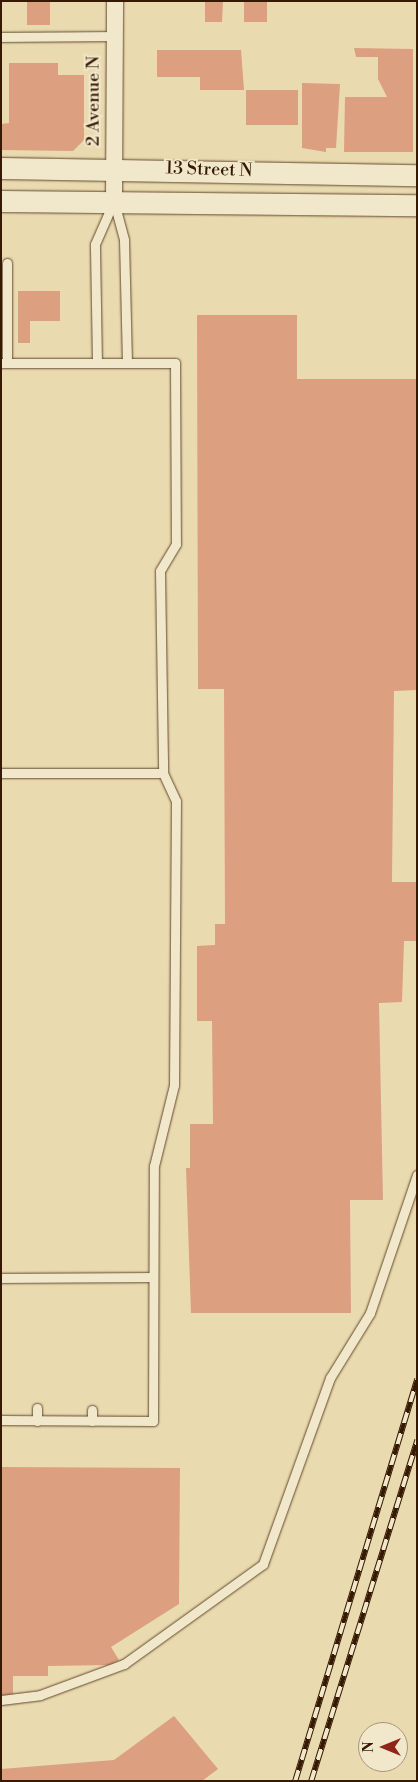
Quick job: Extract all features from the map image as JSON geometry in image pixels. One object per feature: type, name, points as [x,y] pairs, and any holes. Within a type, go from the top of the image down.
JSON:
[{"type":"street","name":"2 Avenue N","points":[[114,201],[115,1]]},
{"type":"street","name":"13 Street N","points":[[1,168],[114,168],[417,175]]},
{"type":"street","name":"13 Street N","points":[[1,201],[417,205]]},
{"type":"lane","points":[[1,37],[115,36]]},
{"type":"lane","points":[[97,363],[95,244],[114,201]]},
{"type":"lane","points":[[114,201],[124,240],[127,363]]},
{"type":"lane","points":[[1,1420],[153,1421],[151,1277],[154,1166],[174,1085],[176,801],[163,773],[160,571],[176,544],[175,364],[4,364],[7,263]]},
{"type":"lane","points":[[1,773],[163,773]]},
{"type":"lane","points":[[1,1700],[40,1695],[124,1664],[263,1564],[330,1378],[370,1313],[417,1175]]},
{"type":"lane","points":[[1,1278],[151,1277]]},
{"type":"lane","points":[[37,1408],[37,1420]]},
{"type":"lane","points":[[92,1410],[92,1421]]},
{"type":"building","points":[[27,1],[50,1],[50,25],[27,25]]},
{"type":"building","points":[[205,1],[223,1],[222,22],[205,22]]},
{"type":"building","points":[[244,1],[267,1],[267,22],[244,22]]},
{"type":"building","points":[[354,48],[413,49],[413,152],[344,152],[345,97],[387,97],[378,79],[378,57],[356,57]]},
{"type":"building","points":[[157,50],[241,50],[244,90],[200,90],[200,77],[157,77]]},
{"type":"building","points":[[9,63],[58,63],[58,75],[84,75],[84,140],[73,151],[1,150],[1,124],[9,123]]},
{"type":"building","points":[[302,83],[340,84],[336,148],[326,148],[326,152],[302,148]]},
{"type":"building","points":[[246,90],[298,90],[298,125],[246,125]]},
{"type":"building","points":[[18,291],[60,291],[60,321],[30,321],[30,343],[18,343]]},
{"type":"building","points":[[197,315],[297,315],[297,379],[417,379],[417,690],[394,691],[392,882],[417,882],[417,941],[404,941],[402,1002],[379,1003],[383,1200],[350,1200],[351,1313],[191,1313],[186,1168],[190,1168],[190,1124],[213,1124],[212,1021],[197,1021],[197,946],[215,945],[215,924],[225,924],[224,689],[198,689]]},
{"type":"building","points":[[1,1467],[180,1468],[179,1604],[111,1647],[119,1660],[110,1665],[48,1666],[48,1676],[13,1676],[13,1696],[1,1696]]},
{"type":"building","points":[[174,1716],[218,1769],[202,1781],[1,1781],[1,1769],[114,1760]]},
{"type":"railway","points":[[295,1781],[417,1379]]},
{"type":"railway","points":[[311,1781],[417,1440]]}]
